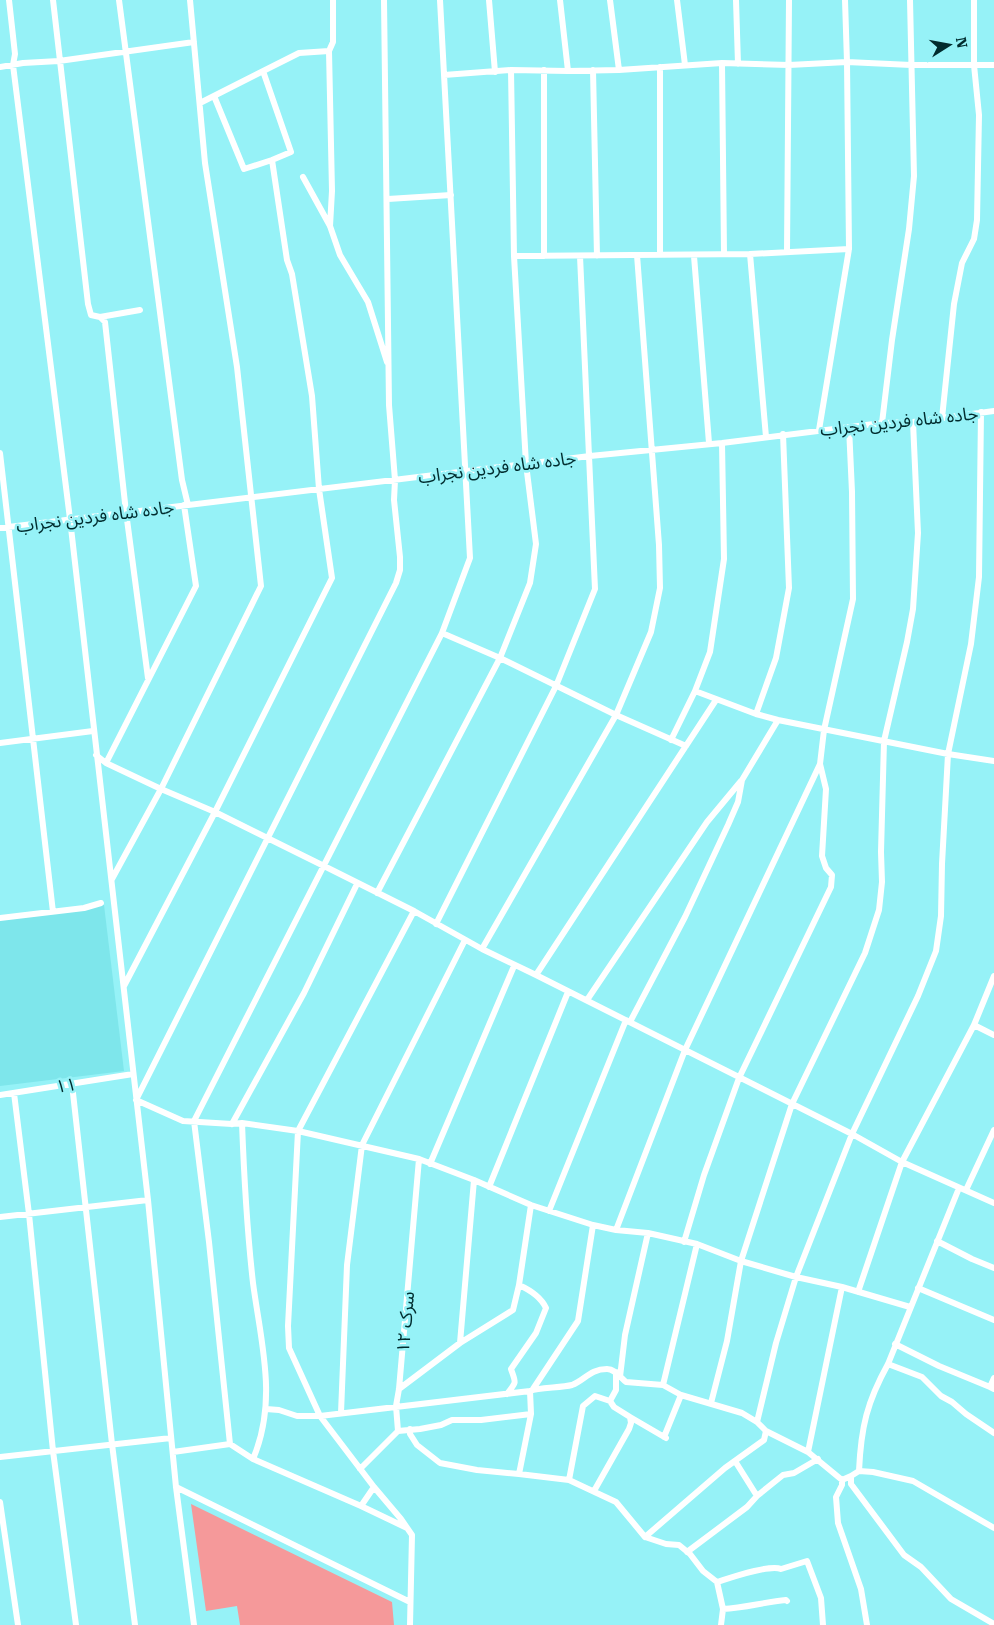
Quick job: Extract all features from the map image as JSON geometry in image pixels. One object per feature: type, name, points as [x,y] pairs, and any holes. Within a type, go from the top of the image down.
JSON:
[{"type":"street","points":[[9,0],[15,54],[12,64],[70,519],[93,730],[112,880],[132,1074],[148,1200],[176,1487],[194,1625]]},
{"type":"street","points":[[52,0],[88,304],[91,315],[100,317],[140,310]]},
{"type":"street","points":[[106,762],[196,586],[119,0]]},
{"type":"street","points":[[112,880],[161,789],[261,586],[237,367],[205,163],[190,0]]},
{"type":"street","points":[[330,226],[332,191],[328,51],[333,42],[333,0]]},
{"type":"street","points":[[136,1100],[391,592],[400,570],[389,405],[388,199],[384,0]]},
{"type":"street","points":[[230,1444],[209,1242],[194,1121],[442,633],[470,558],[440,0]]},
{"type":"street","points":[[489,0],[495,72]]},
{"type":"street","points":[[560,0],[568,71]]},
{"type":"street","points":[[610,0],[619,70]]},
{"type":"street","points":[[677,0],[685,64]]},
{"type":"street","points":[[736,0],[738,64]]},
{"type":"street","points":[[787,252],[789,0]]},
{"type":"street","points":[[820,430],[849,249],[845,0]]},
{"type":"street","points":[[882,423],[892,340],[909,229],[914,176],[910,0]]},
{"type":"street","points":[[942,418],[956,296],[962,263],[974,239],[976,220],[979,115],[974,65],[974,0]]},
{"type":"street","points":[[0,67],[12,64],[59,61],[194,42]]},
{"type":"street","points":[[200,103],[299,52],[328,51]]},
{"type":"street","points":[[444,75],[511,70],[619,70],[685,64],[722,63],[789,65],[847,62],[911,65],[994,65]]},
{"type":"street","points":[[722,63],[724,254]]},
{"type":"street","points":[[660,67],[660,255]]},
{"type":"street","points":[[378,893],[500,658],[530,583],[536,544],[526,464],[514,256],[511,70]]},
{"type":"street","points":[[544,70],[544,256]]},
{"type":"street","points":[[593,70],[597,256]]},
{"type":"street","points":[[214,96],[244,169],[291,152],[263,71]]},
{"type":"street","points":[[123,987],[215,812],[332,578],[319,489],[312,396],[292,274],[287,260],[272,160]]},
{"type":"street","points":[[303,177],[330,226],[340,255],[368,302],[389,371]]},
{"type":"street","points":[[388,199],[451,195]]},
{"type":"street","points":[[514,256],[694,256],[849,249]]},
{"type":"street","points":[[750,254],[766,437]]},
{"type":"street","points":[[436,924],[556,686],[595,589],[580,256]]},
{"type":"street","points":[[482,950],[616,715],[651,632],[660,588],[660,545],[637,256]]},
{"type":"street","points":[[694,256],[709,444]]},
{"type":"street","points":[[100,317],[105,322],[126,512],[148,678]]},
{"type":"street","name":"جاده شاه فردین نجراب","points":[[0,528],[590,456],[722,443],[882,423],[913,422],[994,411]]},
{"type":"street","points":[[757,1422],[776,1343],[796,1276],[852,1134],[918,996],[936,951],[942,916],[942,864],[948,754],[971,644],[979,577],[981,412]]},
{"type":"street","points":[[711,1403],[727,1340],[741,1261],[792,1104],[866,953],[879,910],[882,882],[884,741],[907,642],[912,609],[918,533],[913,422]]},
{"type":"street","points":[[616,1230],[685,1050],[820,764],[824,730],[853,599],[849,427]]},
{"type":"street","points":[[756,714],[776,658],[789,588],[784,434]]},
{"type":"street","points":[[671,740],[695,691],[710,652],[724,560],[722,443]]},
{"type":"street","points":[[0,453],[53,912]]},
{"type":"street","points":[[442,633],[500,658],[616,715],[686,746]]},
{"type":"street","points":[[695,691],[756,714],[778,720],[948,754],[994,761]]},
{"type":"street","points":[[536,975],[716,700]]},
{"type":"street","points":[[586,1000],[707,822],[742,780],[778,720]]},
{"type":"street","points":[[0,743],[33,740],[93,730]]},
{"type":"street","points":[[96,755],[106,762],[161,789],[215,812],[378,893],[482,950],[536,975],[852,1134],[902,1162],[994,1203]]},
{"type":"street","points":[[684,1242],[704,1175],[739,1078],[831,887],[832,875],[826,868],[822,856],[826,789],[820,764]]},
{"type":"street","points":[[549,1211],[628,1021],[685,917],[728,825],[738,802],[742,780]]},
{"type":"street","points":[[232,1124],[304,993],[357,884]]},
{"type":"street","points":[[0,918],[84,908],[101,903]]},
{"type":"street","points":[[410,1625],[412,1535],[320,1416],[289,1348],[288,1326],[298,1131],[414,912]]},
{"type":"street","points":[[341,1413],[347,1265],[362,1145],[465,940]]},
{"type":"street","points":[[430,1164],[514,966]]},
{"type":"street","points":[[858,1292],[902,1162],[991,995],[994,976]]},
{"type":"street","points":[[489,1187],[568,992]]},
{"type":"street","points":[[974,1025],[994,1035]]},
{"type":"street","name":"۱۱","points":[[0,1095],[132,1074]]},
{"type":"street","points":[[72,1084],[112,1444],[135,1625]]},
{"type":"street","points":[[14,1093],[29,1214],[53,1451],[76,1625]]},
{"type":"street","points":[[136,1100],[183,1120],[232,1124],[242,1123],[298,1131],[419,1159],[531,1205],[593,1225],[616,1230],[648,1233],[696,1244],[741,1261],[910,1307]]},
{"type":"street","points":[[242,1123],[253,1283],[267,1391],[261,1441],[253,1459]]},
{"type":"street","points":[[966,1190],[994,1130]]},
{"type":"street","name":"سرک ۱۲","points":[[398,1431],[396,1406],[400,1389],[419,1159]]},
{"type":"street","points":[[460,1343],[474,1180]]},
{"type":"street","points":[[859,1471],[860,1448],[866,1412],[875,1388],[888,1364],[894,1344],[959,1188]]},
{"type":"street","points":[[0,1217],[148,1200]]},
{"type":"street","points":[[400,1389],[460,1343],[513,1310],[519,1285],[531,1205]]},
{"type":"street","points":[[519,1474],[531,1414],[532,1390],[578,1321],[593,1225]]},
{"type":"street","points":[[610,1401],[616,1390],[625,1334],[648,1233]]},
{"type":"street","points":[[937,1241],[994,1268]]},
{"type":"street","points":[[663,1385],[696,1244]]},
{"type":"street","points":[[507,1394],[515,1384],[515,1375],[511,1369],[536,1333],[546,1308],[543,1302],[528,1289],[519,1285]]},
{"type":"street","points":[[808,1452],[842,1287]]},
{"type":"street","points":[[918,1288],[994,1320]]},
{"type":"street","points":[[894,1344],[939,1366],[992,1388],[994,1378]]},
{"type":"street","points":[[888,1364],[922,1377],[941,1396],[994,1433]]},
{"type":"street","points":[[266,1409],[279,1410],[297,1416],[320,1416],[552,1388],[574,1384],[591,1372],[608,1369],[618,1374],[626,1382],[663,1385],[681,1395],[742,1413],[766,1430],[808,1452],[842,1480]]},
{"type":"street","points":[[569,1480],[583,1406],[595,1396],[610,1401],[614,1407],[665,1438],[681,1395]]},
{"type":"street","points":[[360,1469],[398,1431],[441,1425],[452,1420],[481,1420],[531,1414]]},
{"type":"street","points":[[594,1491],[629,1429],[630,1417]]},
{"type":"street","points":[[410,1429],[410,1434],[417,1445],[440,1463],[477,1470],[569,1480],[616,1502],[645,1537],[666,1544],[679,1545],[716,1582],[723,1609],[721,1625]]},
{"type":"street","points":[[645,1537],[735,1461],[764,1440],[766,1430]]},
{"type":"street","points":[[0,1456],[171,1438]]},
{"type":"street","points":[[173,1452],[230,1444],[253,1459],[361,1506],[408,1529]]},
{"type":"street","points":[[687,1552],[747,1507],[757,1496],[783,1475],[794,1473],[818,1459]]},
{"type":"street","points":[[735,1461],[757,1496]]},
{"type":"street","points":[[842,1480],[859,1471],[873,1472],[913,1481],[994,1528]]},
{"type":"street","points":[[851,1476],[850,1484],[904,1555],[921,1567],[952,1599],[994,1624]]},
{"type":"street","points":[[842,1480],[842,1485],[836,1497],[838,1523],[861,1589],[867,1625]]},
{"type":"street","points":[[176,1487],[410,1602]]},
{"type":"street","points":[[361,1506],[374,1487]]},
{"type":"street","points":[[0,1502],[18,1625]]},
{"type":"street","points":[[716,1582],[777,1567],[781,1569],[807,1561],[821,1598],[822,1625]]},
{"type":"street","points":[[723,1609],[787,1601]]},
{"type":"shaded area","points":[[104,905],[124,1071],[0,1086],[0,918]]},
{"type":"shaded area","points":[[191,1504],[392,1602],[394,1625],[240,1625],[237,1606],[206,1611]]}]
